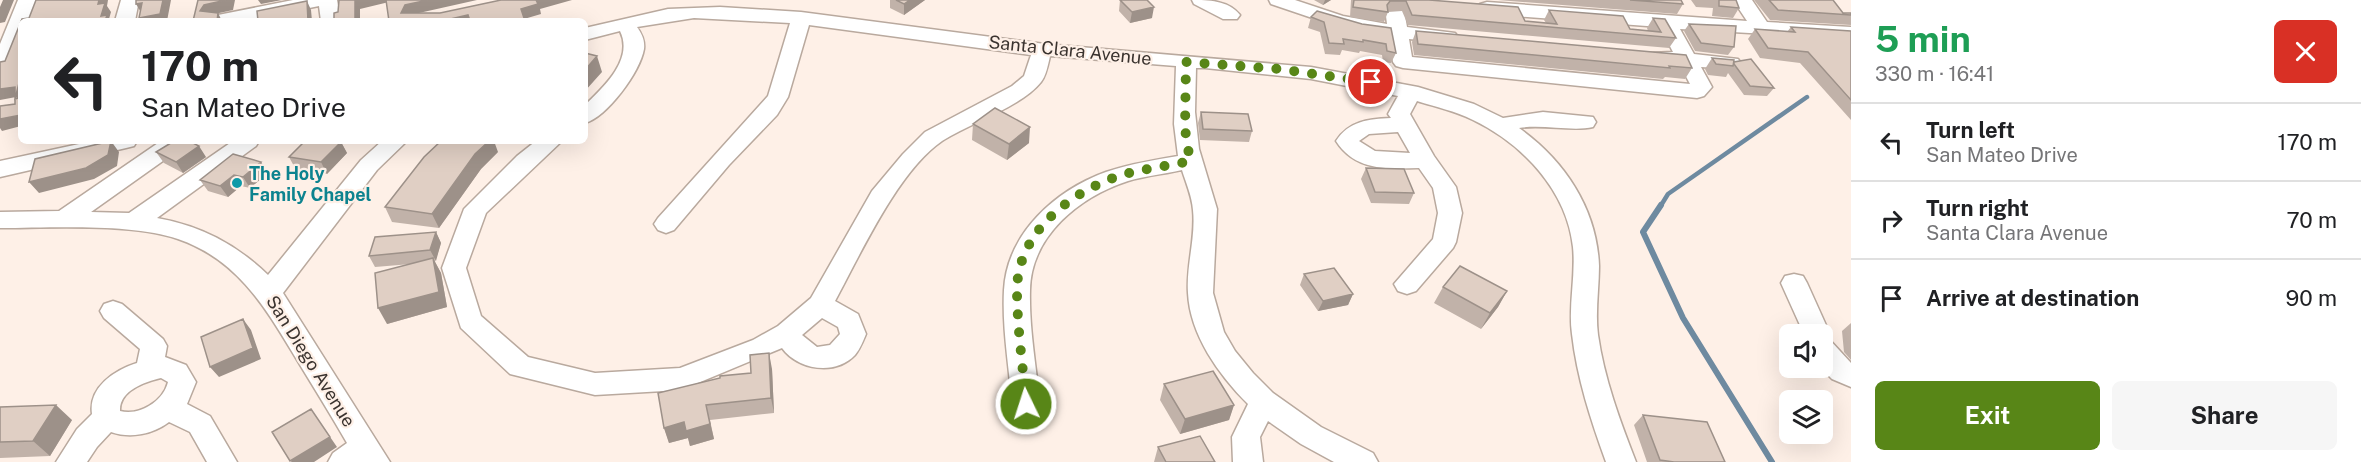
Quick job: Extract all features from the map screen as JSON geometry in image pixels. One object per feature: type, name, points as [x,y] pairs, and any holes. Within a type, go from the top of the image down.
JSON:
[{"type":"street","points":[[22,18],[27,0]]},
{"type":"street","points":[[126,18],[130,0]]},
{"type":"street","points":[[228,18],[247,12],[321,0]]},
{"type":"street","points":[[328,0],[331,18]]},
{"type":"street","points":[[1201,0],[1230,15]]},
{"type":"street","points":[[1278,0],[1343,23],[1397,33],[1469,39]]},
{"type":"street","points":[[1401,0],[1397,33],[1403,62],[1697,91],[1702,87],[1667,22]]},
{"type":"street","points":[[1622,0],[1633,20]]},
{"type":"street","points":[[1742,0],[1761,27]]},
{"type":"street","points":[[1470,7],[1667,22],[1690,15],[1761,27],[1851,33]]},
{"type":"street","name":"Santa Clara Avenue","points":[[588,33],[671,14],[727,13],[801,18],[1042,50],[1350,78],[1411,92],[1469,110],[1502,126],[1523,141],[1555,175],[1579,216],[1588,253],[1584,333],[1603,415],[1621,462]]},
{"type":"street","points":[[666,224],[721,160],[769,110],[778,97],[801,18]]},
{"type":"street","points":[[588,114],[596,108],[616,84],[631,60],[634,41],[626,23]]},
{"type":"street","points":[[8,64],[18,30]]},
{"type":"street","points":[[547,144],[525,161],[476,209],[454,268],[470,321],[520,366],[595,384],[681,380],[762,347],[787,333],[820,305],[880,197],[910,159],[933,137],[1019,91],[1033,79],[1042,50]]},
{"type":"street","points":[[1632,55],[1731,63]]},
{"type":"street","points":[[1186,62],[1185,129],[1190,161],[1205,208],[1200,272],[1202,304],[1215,339],[1230,364],[1264,404],[1290,424],[1323,455],[1362,462]]},
{"type":"street","points":[[1407,284],[1444,242],[1450,213],[1444,187],[1425,160],[1399,114],[1411,92]]},
{"type":"street","points":[[1502,126],[1518,120],[1536,118],[1584,122]]},
{"type":"street","points":[[1403,124],[1362,128],[1351,133],[1347,141],[1351,148],[1367,157],[1381,161],[1425,160]]},
{"type":"street","points":[[0,169],[112,144]]},
{"type":"street","points":[[139,144],[142,164]]},
{"type":"street","points":[[64,219],[172,144]]},
{"type":"street","points":[[134,222],[244,144]]},
{"type":"street","points":[[269,292],[369,165],[393,144]]},
{"type":"street","points":[[1026,404],[1017,288],[1023,257],[1036,232],[1076,195],[1086,190],[1115,177],[1190,161]]},
{"type":"street","name":"San Diego Avenue","points":[[0,220],[64,219],[134,222],[183,231],[243,266],[269,292],[361,457]]},
{"type":"street","points":[[1794,283],[1812,324]]},
{"type":"street","points":[[787,333],[801,351],[818,358],[840,353],[846,348],[853,334],[849,321],[820,305]]},
{"type":"street","points":[[113,311],[154,346],[149,369]]},
{"type":"street","points":[[1833,363],[1842,372],[1851,376]]},
{"type":"street","points":[[149,369],[172,369],[179,373],[183,380],[177,398],[168,408],[146,421],[123,425],[108,418],[105,410],[113,391],[123,381],[149,369]]},
{"type":"street","points":[[1248,462],[1244,449],[1247,429],[1264,404]]},
{"type":"street","points":[[168,408],[200,424],[222,462]]},
{"type":"street","points":[[71,462],[87,438],[108,418]]},
{"type":"building","points":[[36,0],[99,0],[98,4],[105,3],[101,16],[107,15],[106,18],[29,18]]},
{"type":"building","points":[[136,0],[163,0],[160,14],[139,18],[142,3],[136,4]]},
{"type":"building","points":[[198,0],[226,0],[204,5],[200,11],[218,13],[217,18],[194,18]]},
{"type":"building","points":[[339,0],[355,0],[355,18],[334,18],[334,13],[338,12]]},
{"type":"building","points":[[386,0],[428,0],[405,5],[401,13],[440,13],[501,0],[536,0],[538,4],[521,9],[524,18],[469,18],[468,15],[455,18],[389,18]]},
{"type":"building","points":[[896,0],[910,0],[904,4]]},
{"type":"building","points":[[1120,0],[1147,0],[1154,7],[1132,12]]},
{"type":"building","points":[[1354,0],[1429,0],[1518,7],[1525,21],[1557,24],[1549,10],[1623,16],[1630,29],[1661,32],[1653,18],[1665,19],[1676,38],[1412,15],[1406,1],[1390,1],[1387,5],[1388,12],[1353,7]]},
{"type":"building","points":[[1630,0],[1681,0],[1683,4]]},
{"type":"building","points":[[1719,0],[1736,0],[1739,8],[1719,6]]},
{"type":"building","points":[[1769,0],[1833,0],[1843,13],[1851,13],[1851,15],[1778,10]]},
{"type":"building","points":[[307,1],[308,18],[258,18],[257,11]]},
{"type":"building","points":[[1317,11],[1362,24],[1391,28],[1396,53],[1387,51],[1386,44],[1363,40],[1363,42],[1343,39],[1344,44],[1329,43],[1324,22],[1311,17]]},
{"type":"building","points":[[1689,24],[1736,26],[1734,47],[1701,43]]},
{"type":"building","points":[[1791,27],[1851,31],[1851,100],[1808,52],[1768,48],[1755,29],[1795,32]]},
{"type":"building","points":[[18,28],[18,87],[15,99],[15,87],[0,89],[0,62],[5,61]]},
{"type":"building","points":[[1416,31],[1686,55],[1692,68],[1669,66],[1670,68],[1418,44]]},
{"type":"building","points":[[588,54],[597,56],[588,66]]},
{"type":"building","points":[[1712,58],[1734,60],[1733,66],[1716,64]]},
{"type":"building","points":[[1751,59],[1774,88],[1750,86],[1734,64],[1734,62]]},
{"type":"building","points":[[18,98],[18,116],[0,119],[0,106],[15,104],[15,99]]},
{"type":"building","points":[[995,108],[1030,127],[1009,144],[973,124]]},
{"type":"building","points":[[1201,112],[1248,114],[1252,131],[1203,129]]},
{"type":"building","points":[[98,144],[110,144],[108,155],[86,168],[29,182],[35,159]]},
{"type":"building","points":[[169,144],[199,146],[176,162],[156,152]]},
{"type":"building","points":[[302,144],[339,144],[321,162],[289,157]]},
{"type":"building","points":[[438,144],[486,144],[475,154],[432,214],[385,207],[424,157]]},
{"type":"building","points":[[233,154],[261,162],[243,177],[234,175],[220,186],[200,180]]},
{"type":"building","points":[[1366,168],[1404,169],[1414,193],[1375,192]]},
{"type":"building","points":[[436,232],[430,250],[369,256],[375,237]]},
{"type":"building","points":[[433,258],[439,292],[378,308],[375,273]]},
{"type":"building","points":[[1460,266],[1507,291],[1490,313],[1443,287]]},
{"type":"building","points":[[1334,268],[1353,294],[1323,301],[1304,274]]},
{"type":"building","points":[[243,319],[253,348],[210,367],[201,337]]},
{"type":"building","points":[[769,353],[771,398],[706,405],[710,424],[686,431],[684,422],[664,428],[658,393],[720,378],[720,376],[751,373],[750,355]]},
{"type":"building","points":[[1213,371],[1234,405],[1185,419],[1164,384]]},
{"type":"building","points":[[56,405],[33,441],[0,442],[0,407]]},
{"type":"building","points":[[311,409],[330,437],[290,461],[272,432]]},
{"type":"building","points":[[1643,415],[1707,422],[1725,462],[1660,460]]},
{"type":"building","points":[[1200,436],[1215,462],[1166,462],[1158,447]]},
{"type":"waterway","points":[[1660,207],[1668,194],[1807,97]]},
{"type":"waterway","points":[[1661,205],[1643,232],[1683,318],[1772,462]]},
{"type":"place","name":"The Holy Family Chapel","points":[[237,183]]},
{"type":"route","points":[[1026,404],[1017,288],[1023,257],[1036,232],[1076,195],[1115,177],[1190,161],[1185,129],[1186,62],[1279,69],[1371,82]]}]
